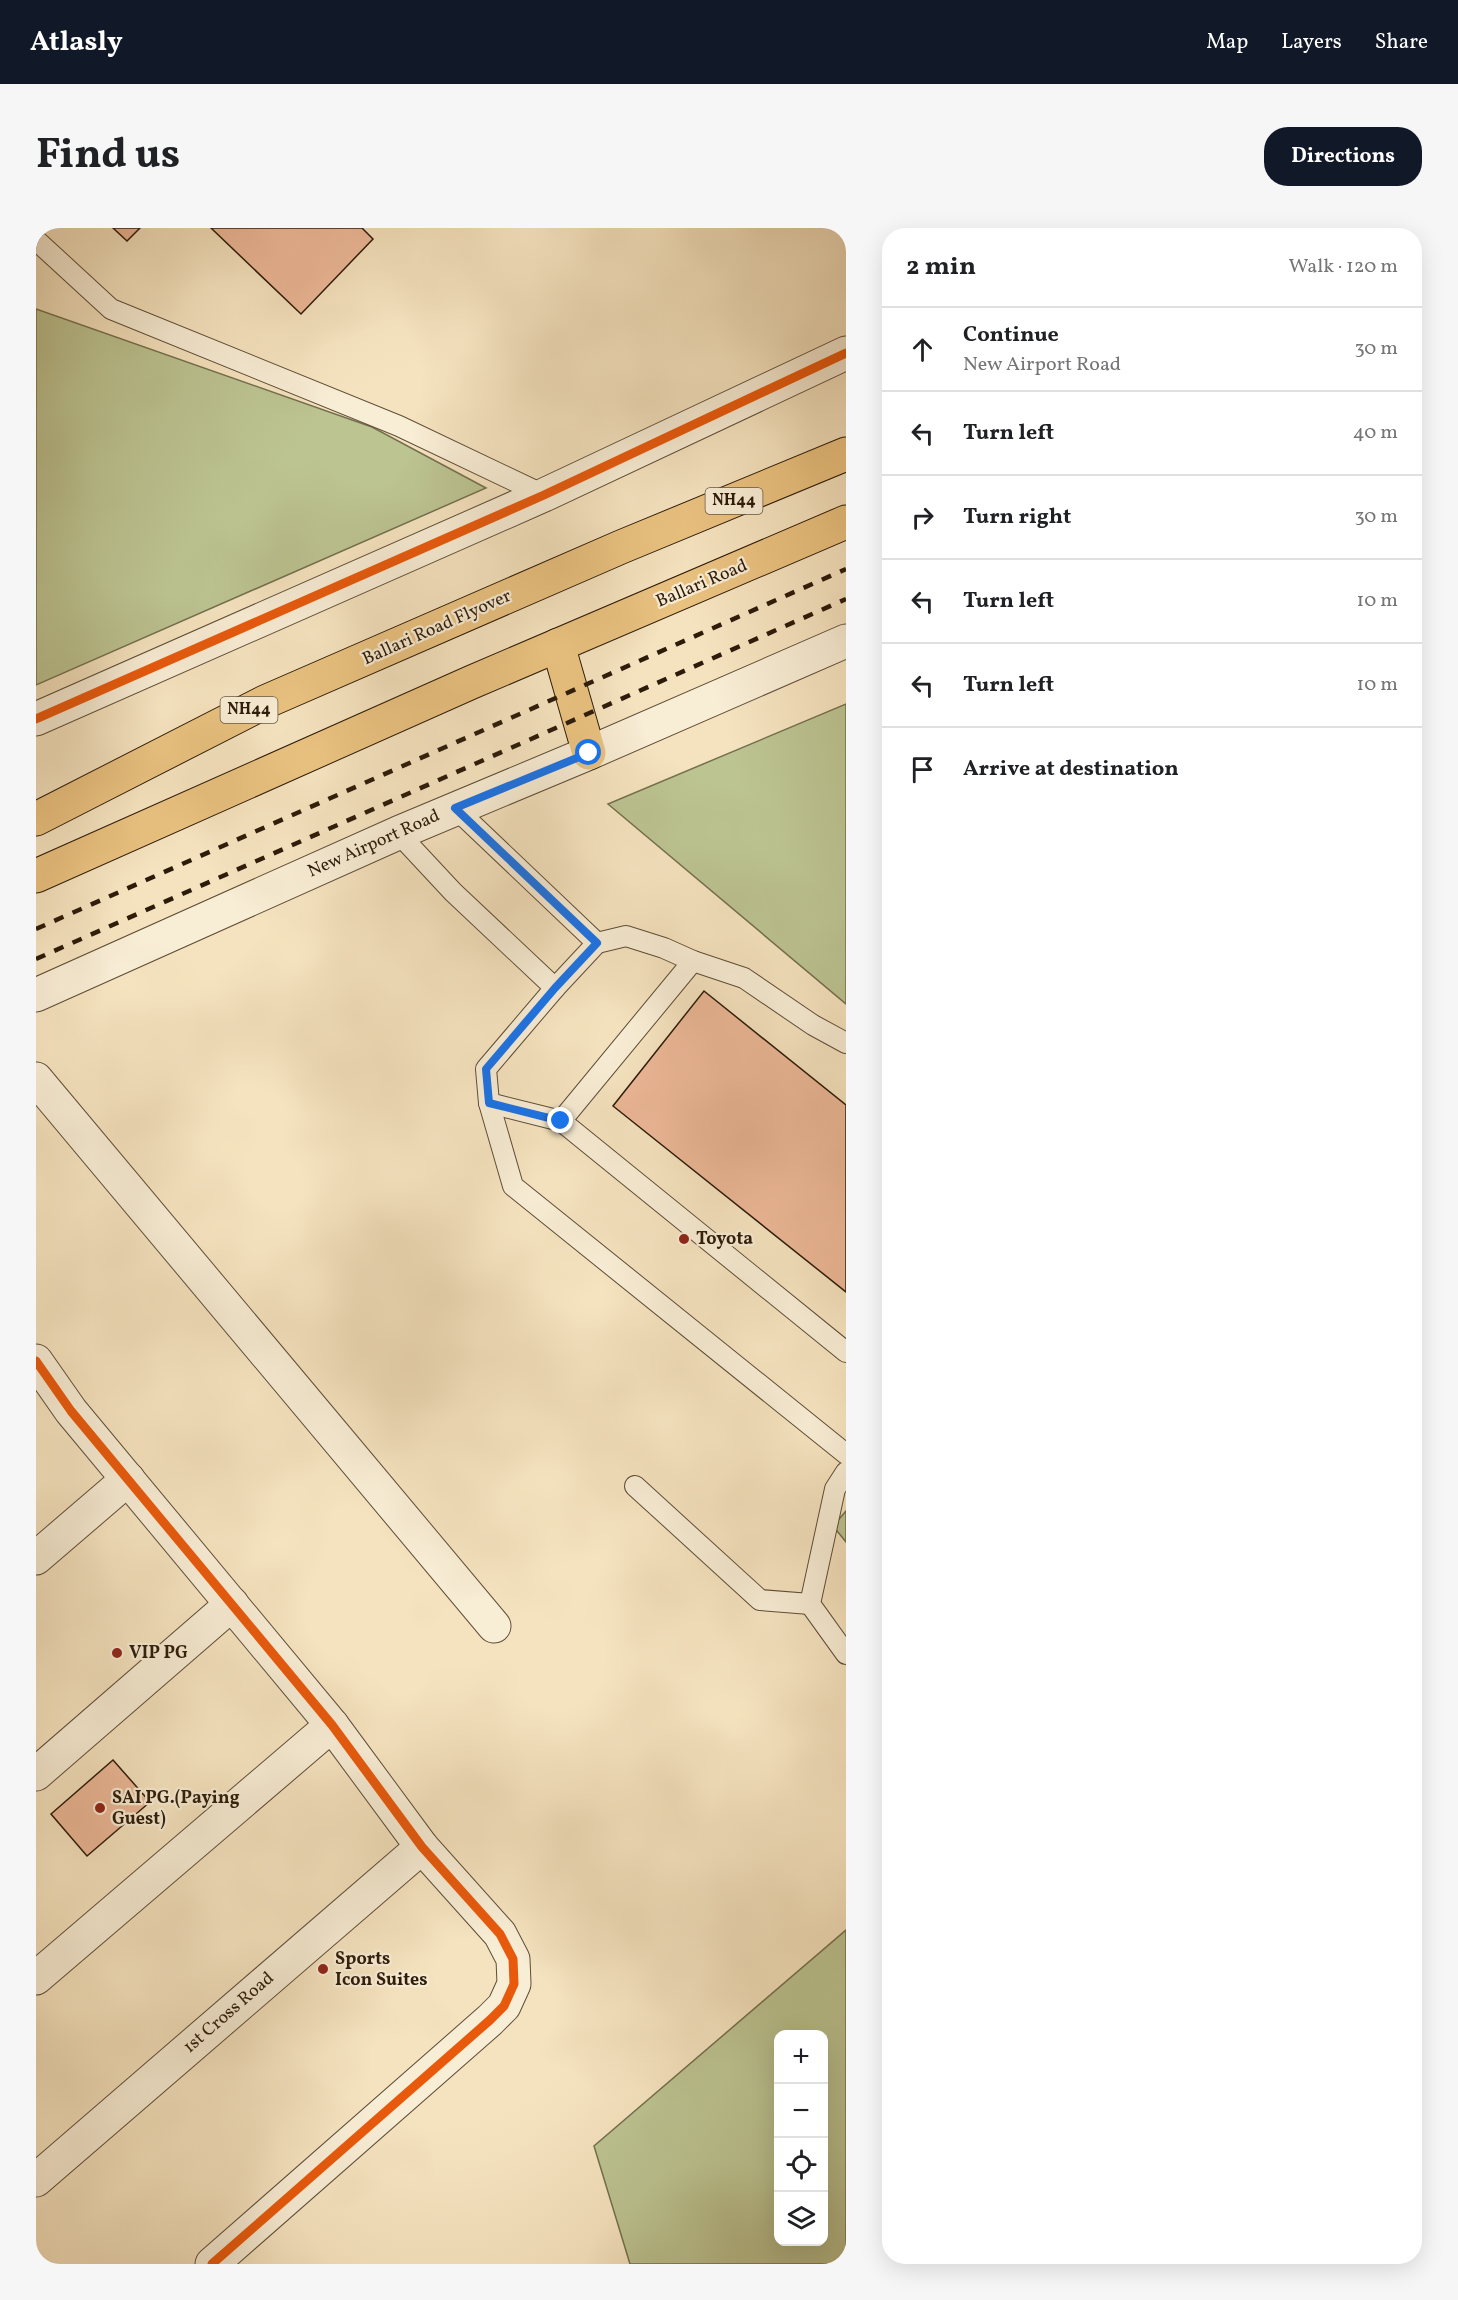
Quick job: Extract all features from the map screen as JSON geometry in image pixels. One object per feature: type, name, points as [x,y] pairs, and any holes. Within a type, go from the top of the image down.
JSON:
[{"type":"highway","name":"Ballari Road Flyover","points":[[36,819],[265,702],[621,547],[846,454]]},
{"type":"highway","name":"Ballari Road","points":[[558,645],[846,522]]},
{"type":"highway","points":[[36,876],[558,645],[589,753]]},
{"type":"street","points":[[36,720],[544,495],[846,353]]},
{"type":"street","name":"New Airport Road","points":[[36,995],[455,808],[589,753],[846,641]]},
{"type":"street","points":[[36,1079],[494,1626]]},
{"type":"street","points":[[36,1361],[71,1411],[332,1725],[422,1846],[500,1934],[513,1959],[514,1984],[504,2006],[212,2264]]},
{"type":"street","points":[[36,1558],[128,1479]]},
{"type":"street","points":[[36,1774],[232,1604]]},
{"type":"street","points":[[36,1978],[332,1725]]},
{"type":"street","name":"1st Cross Road","points":[[36,2180],[422,1846]]},
{"type":"lane","points":[[36,240],[111,309],[399,426],[544,495]]},
{"type":"lane","points":[[455,808],[597,943]]},
{"type":"lane","points":[[398,833],[453,892],[555,988]]},
{"type":"lane","points":[[846,1043],[813,1025],[744,978],[626,936],[597,943],[486,1069],[489,1103],[513,1186],[846,1454]]},
{"type":"lane","points":[[561,1121],[693,961]]},
{"type":"lane","points":[[489,1103],[561,1121],[846,1352]]},
{"type":"lane","points":[[846,1473],[834,1489],[810,1604],[846,1654]]},
{"type":"lane","points":[[635,1486],[760,1600],[810,1604]]},
{"type":"green space","points":[[36,309],[372,427],[486,488],[36,685]]},
{"type":"green space","points":[[846,704],[846,1004],[608,804]]},
{"type":"green space","points":[[846,1511],[846,1542],[833,1526]]},
{"type":"green space","points":[[846,1930],[846,2264],[630,2264],[594,2146]]},
{"type":"building","points":[[113,228],[140,228],[127,241]]},
{"type":"building","points":[[211,228],[362,228],[373,239],[301,314]]},
{"type":"building","points":[[704,991],[846,1105],[846,1292],[613,1106]]},
{"type":"building","name":"SAI PG.(Paying Guest)","points":[[113,1760],[150,1802],[87,1856],[51,1814]]},
{"type":"railway","points":[[36,929],[846,569]]},
{"type":"railway","points":[[36,959],[846,599]]},
{"type":"cycle path","points":[[36,719],[544,495],[846,353]]},
{"type":"cycle path","points":[[36,1361],[71,1411],[332,1725],[422,1847],[500,1934],[513,1959],[514,1984],[504,2006],[212,2264]]},
{"type":"place","name":"Toyota","points":[[684,1239]]},
{"type":"place","name":"VIP PG","points":[[117,1653]]},
{"type":"place","name":"SAI PG.(Paying Guest)","points":[[100,1808]]},
{"type":"place","name":"Sports Icon Suites","points":[[323,1969]]},
{"type":"route","points":[[561,1121],[489,1103],[486,1069],[597,943],[455,808],[589,753]]}]
